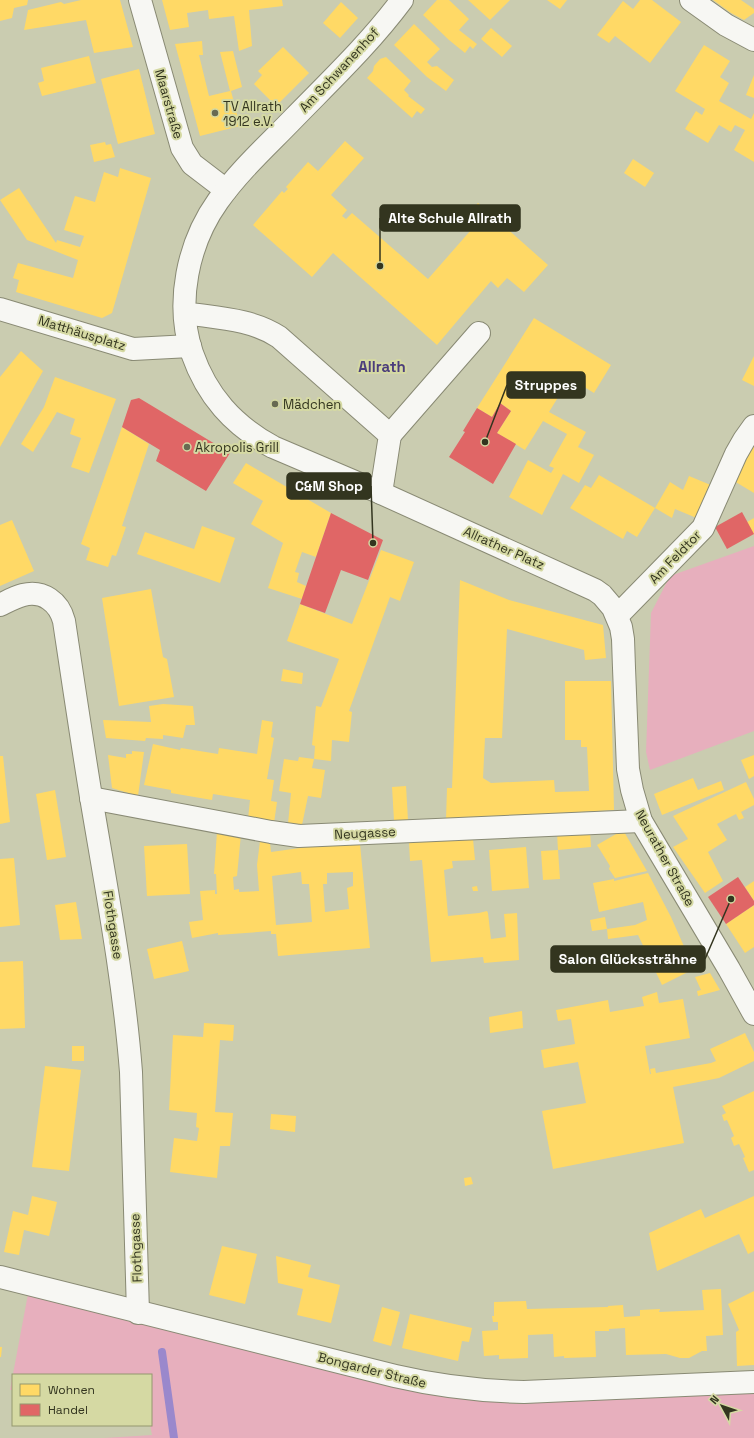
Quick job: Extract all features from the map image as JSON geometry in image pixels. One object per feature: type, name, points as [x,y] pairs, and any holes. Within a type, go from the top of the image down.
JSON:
[{"type":"street","name":"Maarstraße","points":[[140,0],[182,148],[192,164],[226,190]]},
{"type":"street","name":"Am Schwanenhof","points":[[226,190],[250,163],[365,44],[402,0]]},
{"type":"street","points":[[691,0],[726,25],[754,40]]},
{"type":"street","name":"Allrather Platz","points":[[226,190],[200,233],[191,259],[186,283],[185,312],[190,346],[198,370],[212,395],[225,411],[248,432],[273,447],[381,493],[595,590],[608,601],[617,616]]},
{"type":"street","name":"Matthäusplatz","points":[[0,309],[133,348],[190,346]]},
{"type":"street","points":[[185,312],[249,323],[272,332],[390,435]]},
{"type":"street","points":[[381,493],[390,435],[478,333]]},
{"type":"street","name":"Am Feldtor","points":[[617,616],[703,528],[738,449],[754,426]]},
{"type":"street","name":"Flothgasse","points":[[0,605],[24,595],[35,594],[51,600],[59,607],[64,621],[91,798],[115,938],[129,1040],[138,1312]]},
{"type":"street","name":"Neurather Straße","points":[[617,616],[623,639],[628,769],[634,801],[641,821],[754,1014]]},
{"type":"street","name":"Neugasse","points":[[91,798],[299,836],[641,821]]},
{"type":"street","name":"Bongarder Straße","points":[[0,1277],[395,1376],[425,1383],[470,1390],[547,1391],[754,1382]]},
{"type":"shaded area","points":[[754,546],[754,731],[650,770],[646,752],[651,613],[670,576]]},
{"type":"shaded area","points":[[28,1294],[476,1400],[519,1404],[754,1391],[754,1438],[104,1438],[152,1435],[150,1426],[152,1426],[152,1374],[13,1374]]},
{"type":"shaded area","points":[[12,1379],[12,1390],[10,1390]]},
{"type":"building: Wohnen","points":[[0,0],[28,0],[27,5],[14,8],[12,18],[0,21]]},
{"type":"building: Wohnen","points":[[81,0],[120,0],[133,47],[94,53],[86,20],[24,30],[28,10],[61,2],[64,4]]},
{"type":"building: Wohnen","points":[[162,0],[282,0],[283,6],[249,10],[252,46],[239,51],[234,16],[209,19],[208,10],[187,13],[189,27],[170,30]]},
{"type":"building: Wohnen","points":[[437,0],[449,0],[469,19],[459,30],[477,44],[473,49],[470,46],[465,53],[423,15]]},
{"type":"building: Wohnen","points":[[468,0],[510,0],[490,20]]},
{"type":"building: Wohnen","points":[[547,0],[567,0],[560,9]]},
{"type":"building: Wohnen","points":[[640,0],[652,0],[681,22],[650,63],[615,36],[609,43],[597,35],[623,1],[633,9]]},
{"type":"building: Wohnen","points":[[713,0],[741,0],[754,9],[754,13],[744,20]]},
{"type":"building: Wohnen","points":[[341,2],[358,18],[340,38],[323,23]]},
{"type":"building: Wohnen","points":[[414,24],[440,49],[427,62],[432,67],[437,66],[454,80],[446,91],[427,77],[394,45]]},
{"type":"building: Wohnen","points":[[491,28],[512,46],[502,57],[481,39]]},
{"type":"building: Wohnen","points":[[202,41],[203,55],[199,55],[209,96],[230,91],[220,52],[233,51],[242,87],[231,91],[240,126],[200,136],[175,44]]},
{"type":"building: Wohnen","points":[[704,45],[730,61],[720,77],[729,83],[719,101],[751,119],[754,113],[754,162],[734,150],[745,130],[735,125],[731,132],[719,125],[708,143],[685,129],[696,111],[702,115],[705,109],[675,91]]},
{"type":"building: Wohnen","points":[[283,47],[309,73],[276,106],[254,84],[262,75],[258,71]]},
{"type":"building: Wohnen","points":[[89,56],[96,83],[42,96],[38,83],[44,81],[41,68]]},
{"type":"building: Wohnen","points":[[386,57],[411,81],[404,90],[409,95],[408,96],[425,109],[421,114],[417,111],[412,118],[367,78],[380,59]]},
{"type":"building: Wohnen","points":[[139,69],[155,134],[118,144],[101,79]]},
{"type":"building: Wohnen","points":[[754,75],[754,98],[746,95]]},
{"type":"building: Wohnen","points":[[345,141],[364,158],[331,195],[347,210],[342,216],[346,219],[352,213],[428,279],[471,230],[462,221],[478,203],[548,265],[524,292],[507,278],[498,288],[491,281],[437,345],[333,253],[312,277],[253,225],[282,191],[284,193],[288,189],[286,187],[308,162],[318,171]]},
{"type":"building: Wohnen","points":[[105,142],[106,145],[111,144],[115,157],[94,162],[90,145]]},
{"type":"building: Wohnen","points":[[633,159],[654,173],[645,187],[624,173]]},
{"type":"building: Wohnen","points":[[120,168],[151,178],[112,313],[102,318],[16,292],[19,280],[13,278],[18,263],[73,278],[78,260],[27,240],[0,200],[19,188],[56,243],[57,240],[80,247],[84,236],[64,230],[75,196],[95,202],[104,172],[118,177]]},
{"type":"building: Wohnen","points":[[534,318],[611,365],[594,393],[570,378],[549,412],[586,432],[578,447],[594,455],[579,483],[563,474],[542,515],[509,497],[528,460],[551,473],[554,468],[549,466],[567,434],[543,421],[525,450],[497,433],[511,411],[500,403],[492,417],[477,408]]},
{"type":"building: Wohnen","points":[[21,351],[43,371],[0,447],[0,377]]},
{"type":"building: Wohnen","points":[[754,356],[754,386],[742,380]]},
{"type":"building: Wohnen","points":[[55,377],[116,399],[89,473],[71,467],[81,438],[70,434],[75,419],[57,412],[33,452],[21,444],[44,407]]},
{"type":"building: Wohnen","points":[[122,427],[149,444],[122,526],[126,527],[116,556],[112,555],[108,567],[86,560],[90,548],[81,544]]},
{"type":"building: Wohnen","points":[[754,435],[754,493],[729,478]]},
{"type":"building: Wohnen","points":[[246,463],[331,513],[316,557],[302,552],[295,572],[299,573],[297,582],[306,586],[302,599],[268,588],[283,543],[251,524],[263,501],[233,483]]},
{"type":"building: Wohnen","points":[[599,475],[655,508],[637,537],[627,531],[623,539],[570,508],[585,485],[591,488]]},
{"type":"building: Wohnen","points":[[689,476],[713,486],[699,519],[675,509],[672,518],[655,508],[670,482],[683,490]]},
{"type":"building: Wohnen","points":[[754,518],[754,535],[747,522]]},
{"type":"building: Wohnen","points":[[12,520],[34,571],[0,586],[0,525]]},
{"type":"building: Wohnen","points":[[202,526],[235,538],[220,583],[137,554],[145,532],[194,549]]},
{"type":"building: Wohnen","points":[[381,550],[414,562],[400,601],[390,597],[349,711],[352,712],[349,742],[332,740],[331,761],[314,759],[315,746],[312,745],[316,706],[321,707],[339,659],[287,641],[300,604],[352,624]]},
{"type":"building: Wohnen","points":[[460,580],[509,600],[603,625],[606,658],[585,660],[584,650],[507,629],[502,738],[485,738],[483,778],[491,783],[554,780],[555,792],[589,791],[587,747],[581,747],[581,740],[565,740],[565,681],[611,681],[614,810],[446,820],[447,788],[452,788]]},
{"type":"building: Wohnen","points":[[151,589],[163,657],[167,659],[174,697],[119,706],[102,598]]},
{"type":"building: Wohnen","points":[[283,669],[303,673],[302,684],[281,681]]},
{"type":"building: Wohnen","points":[[163,704],[193,706],[195,725],[186,725],[183,738],[163,735],[163,739],[146,738],[145,741],[106,738],[103,720],[151,722],[149,706]]},
{"type":"building: Wohnen","points":[[262,720],[273,722],[271,737],[274,738],[267,779],[274,780],[271,801],[277,802],[274,823],[248,819],[250,800],[213,794],[212,800],[171,793],[171,790],[144,785],[153,744],[180,750],[181,748],[218,754],[219,748],[257,754]]},
{"type":"building: Wohnen","points":[[132,751],[144,752],[138,796],[112,788],[108,755],[126,758],[126,754],[132,754]]},
{"type":"building: Wohnen","points":[[754,755],[754,776],[749,779],[741,760]]},
{"type":"building: Wohnen","points":[[0,756],[3,756],[10,822],[0,824]]},
{"type":"building: Wohnen","points":[[299,757],[314,759],[312,768],[325,770],[321,798],[308,796],[302,825],[288,824],[291,793],[279,791],[284,759],[298,761]]},
{"type":"building: Wohnen","points":[[693,778],[698,790],[721,781],[724,790],[662,815],[654,794]]},
{"type":"building: Wohnen","points":[[746,782],[754,799],[754,805],[741,812],[744,818],[739,820],[736,814],[717,824],[727,840],[708,852],[723,881],[705,893],[673,847],[688,839],[673,816]]},
{"type":"building: Wohnen","points":[[406,786],[408,820],[394,820],[392,787]]},
{"type":"building: Wohnen","points":[[55,790],[66,857],[47,860],[36,794]]},
{"type":"building: Wohnen","points":[[623,830],[647,871],[615,878],[609,869],[610,866],[597,845]]},
{"type":"building: Wohnen","points":[[590,831],[591,847],[558,850],[557,833]]},
{"type":"building: Wohnen","points":[[217,832],[241,834],[237,876],[233,877],[234,890],[239,889],[239,892],[259,891],[257,865],[260,841],[270,843],[271,852],[300,848],[300,846],[360,844],[370,948],[278,956],[276,934],[271,934],[271,931],[218,935],[218,933],[192,938],[189,922],[203,920],[200,891],[215,890],[215,894],[217,894],[216,874],[214,874]],"holes":[[[301,872],[302,884],[309,884],[312,922],[276,925],[272,876]],[[353,872],[353,886],[347,888],[349,909],[325,912],[323,884],[327,884],[327,873]]]},
{"type":"building: Wohnen","points":[[450,838],[451,841],[473,839],[475,860],[452,861],[453,868],[444,870],[448,916],[487,911],[491,939],[506,937],[504,914],[517,913],[519,960],[484,963],[483,957],[431,962],[422,860],[410,861],[409,842]]},
{"type":"building: Wohnen","points":[[187,844],[190,894],[147,896],[144,846]]},
{"type":"building: Wohnen","points":[[526,847],[529,888],[492,891],[489,850]]},
{"type":"building: Wohnen","points":[[558,850],[560,879],[543,880],[541,851]]},
{"type":"building: Wohnen","points":[[14,858],[20,925],[0,927],[0,859]]},
{"type":"building: Wohnen","points":[[648,873],[671,917],[694,969],[662,985],[638,935],[608,939],[607,929],[635,925],[647,920],[643,902],[599,912],[593,883],[614,879],[614,881]]},
{"type":"building: Wohnen","points":[[754,881],[754,901],[745,887]]},
{"type":"building: Wohnen","points":[[477,886],[478,891],[473,891],[472,887]]},
{"type":"building: Wohnen","points":[[76,902],[82,939],[60,940],[55,905]]},
{"type":"building: Wohnen","points":[[754,905],[754,947],[745,953],[726,924]]},
{"type":"building: Wohnen","points":[[605,917],[607,929],[592,931],[590,920]]},
{"type":"building: Wohnen","points":[[182,941],[189,971],[154,979],[147,949]]},
{"type":"building: Wohnen","points":[[23,961],[25,1028],[0,1029],[0,962]]},
{"type":"building: Wohnen","points":[[710,973],[720,990],[698,996],[697,991],[701,990],[695,977]]},
{"type":"building: Wohnen","points":[[657,992],[659,1003],[683,999],[690,1038],[645,1046],[650,1074],[650,1069],[655,1068],[656,1073],[716,1061],[710,1049],[745,1033],[754,1052],[754,1061],[719,1078],[673,1087],[684,1143],[553,1169],[542,1111],[586,1103],[578,1062],[544,1068],[541,1050],[575,1044],[571,1019],[558,1021],[556,1010],[608,1000],[610,1012],[644,1006],[642,997]]},
{"type":"building: Wohnen","points":[[522,1011],[523,1028],[490,1033],[489,1017]]},
{"type":"building: Wohnen","points":[[204,1023],[234,1025],[233,1041],[220,1040],[215,1112],[233,1113],[230,1146],[220,1146],[217,1178],[170,1172],[174,1138],[197,1141],[199,1128],[196,1127],[197,1113],[169,1110],[173,1035],[203,1037]]},
{"type":"building: Wohnen","points":[[72,1046],[84,1046],[84,1061],[72,1061]]},
{"type":"building: Wohnen","points":[[45,1066],[81,1070],[69,1171],[32,1167]]},
{"type":"building: Wohnen","points":[[754,1091],[754,1170],[749,1172],[743,1158],[745,1157],[739,1144],[734,1146],[731,1138],[734,1136],[727,1120],[724,1121],[722,1115],[726,1113],[722,1106]]},
{"type":"building: Wohnen","points":[[271,1114],[296,1116],[295,1132],[270,1129]]},
{"type":"building: Wohnen","points":[[471,1177],[473,1184],[465,1186],[464,1178]]},
{"type":"building: Wohnen","points":[[32,1196],[57,1202],[49,1236],[24,1230],[19,1255],[4,1252],[13,1211],[28,1215]]},
{"type":"building: Wohnen","points":[[754,1196],[754,1251],[748,1254],[739,1234],[657,1271],[649,1233],[701,1209],[705,1218]]},
{"type":"building: Wohnen","points":[[222,1246],[257,1254],[245,1304],[209,1295]]},
{"type":"building: Wohnen","points":[[276,1256],[311,1265],[308,1277],[340,1285],[331,1323],[297,1315],[303,1289],[278,1283]]},
{"type":"building: Wohnen","points":[[721,1289],[723,1335],[706,1336],[707,1351],[702,1351],[689,1358],[680,1358],[666,1354],[626,1355],[625,1328],[609,1329],[609,1331],[595,1331],[596,1357],[554,1357],[553,1334],[528,1335],[528,1358],[499,1359],[499,1355],[484,1356],[482,1331],[498,1330],[498,1322],[493,1322],[492,1316],[494,1316],[494,1302],[526,1301],[527,1309],[608,1307],[623,1305],[624,1317],[640,1316],[640,1310],[660,1309],[659,1312],[704,1310],[702,1290]]},
{"type":"building: Wohnen","points":[[754,1291],[754,1365],[737,1366],[736,1332],[739,1330],[728,1304]]},
{"type":"building: Wohnen","points":[[382,1307],[400,1312],[391,1346],[373,1341]]},
{"type":"building: Wohnen","points":[[410,1314],[472,1328],[469,1342],[462,1341],[458,1361],[402,1348]]},
{"type":"building: Wohnen","points":[[0,1347],[2,1347],[1,1357],[0,1357]]},
{"type":"building: Handel","name":"Akropolis Grill","points":[[139,398],[230,453],[206,491],[156,461],[160,450],[122,427],[131,400]]},
{"type":"building: Handel","points":[[500,403],[511,411],[497,433],[516,444],[493,484],[449,457],[465,432],[463,431],[477,408],[492,417]]},
{"type":"building: Handel","points":[[742,512],[754,534],[727,549],[715,527]]},
{"type":"building: Handel","points":[[331,513],[383,540],[368,580],[341,570],[325,613],[300,604]]},
{"type":"building: Handel","points":[[738,877],[754,901],[754,905],[726,924],[708,897]]},
{"type":"waterway","points":[[162,1352],[174,1438]]},
{"type":"place","name":"TV Allrath 1912 e.V.","points":[[215,113]]},
{"type":"place","name":"Alte Schule Allrath","points":[[380,266]]},
{"type":"place","name":"Mädchen","points":[[275,404]]},
{"type":"place","name":"Struppes","points":[[485,442]]},
{"type":"place","name":"Akropolis Grill","points":[[187,447]]},
{"type":"place","name":"C&M Shop","points":[[373,543]]},
{"type":"place","name":"Salon Glückssträhne","points":[[731,899]]},
{"type":"district","name":"Allrath","points":[[382,366]]}]
